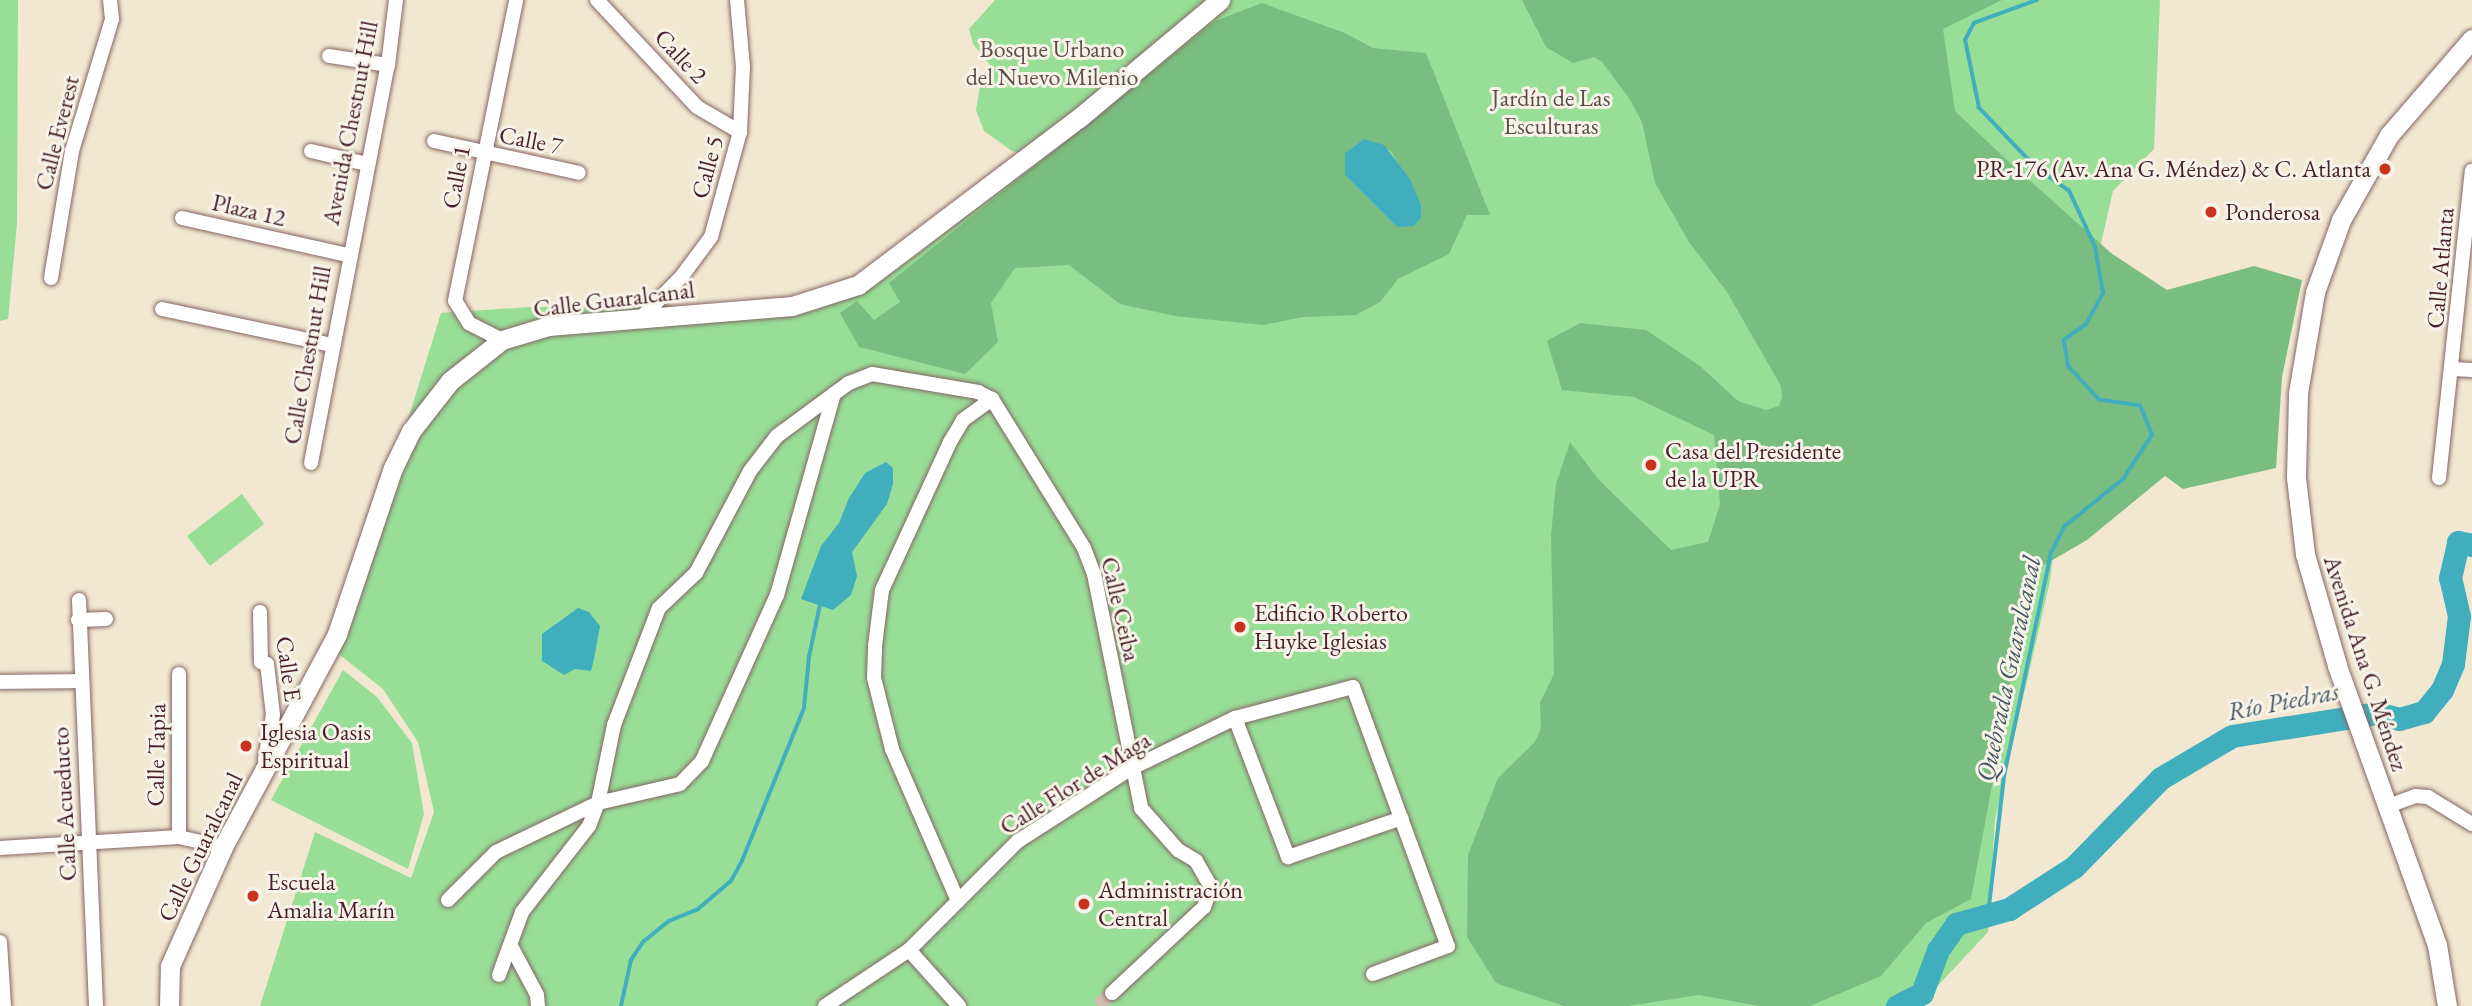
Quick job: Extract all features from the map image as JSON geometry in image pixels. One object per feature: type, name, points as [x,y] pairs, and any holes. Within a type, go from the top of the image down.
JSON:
[{"type":"street","name":"Calle Everest","points":[[51,278],[72,151],[112,19],[110,0]]},
{"type":"street","name":"Avenida Chestnut Hill","points":[[348,255],[388,65],[396,0]]},
{"type":"street","name":"Calle 1","points":[[502,341],[469,323],[455,301],[516,0]]},
{"type":"street","name":"Calle 2","points":[[597,0],[697,107],[740,132]]},
{"type":"street","name":"Calle 5","points":[[640,318],[682,276],[711,237],[740,132],[743,67],[737,0]]},
{"type":"street","name":"Calle Guaralcanal","points":[[169,1006],[170,966],[223,848],[338,634],[393,468],[411,431],[450,381],[502,341],[548,326],[792,306],[858,285],[1079,118],[1220,0]]},
{"type":"street","name":"Avenida Ana G. Méndez","points":[[2446,1006],[2437,945],[2337,664],[2305,554],[2296,477],[2298,393],[2315,292],[2341,220],[2389,135],[2471,44]]},
{"type":"street","points":[[329,56],[388,65]]},
{"type":"street","name":"Calle 7","points":[[434,141],[579,173]]},
{"type":"street","points":[[311,151],[367,164]]},
{"type":"street","name":"Calle Atlanta","points":[[2440,478],[2468,252],[2472,171]]},
{"type":"street","name":"Plaza 12","points":[[182,218],[348,255]]},
{"type":"street","name":"Calle Chestnut Hill","points":[[311,463],[348,255]]},
{"type":"street","points":[[162,309],[331,345]]},
{"type":"street","points":[[2454,369],[2472,370]]},
{"type":"street","points":[[499,975],[522,912],[589,826],[598,803],[614,725],[659,608],[696,573],[750,471],[777,436],[834,394],[872,374],[978,392],[992,399],[963,420],[950,442],[882,590],[875,646],[874,678],[888,737],[958,901]]},
{"type":"street","points":[[448,900],[496,852],[598,803],[680,784],[702,761],[777,595],[834,394]]},
{"type":"street","name":"Calle Ceiba","points":[[992,399],[1084,548],[1094,573],[1130,769],[1145,816],[1178,850],[1196,861],[1211,887],[1203,907],[1112,993]]},
{"type":"street","name":"Calle Acueducto","points":[[79,600],[96,1006]]},
{"type":"street","name":"Calle E","points":[[260,612],[261,662],[267,664],[273,715],[262,774]]},
{"type":"street","points":[[78,620],[106,619]]},
{"type":"street","name":"Calle Tapia","points":[[178,837],[179,674]]},
{"type":"street","points":[[0,682],[81,681]]},
{"type":"street","name":"Calle Flor de Maga","points":[[825,1006],[909,950],[1018,841],[1130,769],[1235,718],[1353,687],[1402,818]]},
{"type":"street","points":[[1235,718],[1287,858],[1402,818],[1448,946],[1373,974]]},
{"type":"street","points":[[2388,806],[2415,796],[2428,797],[2472,824]]},
{"type":"street","points":[[0,848],[178,837],[223,848]]},
{"type":"street","points":[[0,942],[4,1006]]},
{"type":"street","points":[[511,946],[537,995],[538,1006]]},
{"type":"street","points":[[909,950],[959,1006]]},
{"type":"green space","points":[[0,0],[18,0],[17,224],[8,319],[0,321]]},
{"type":"green space","points":[[995,0],[2160,0],[2154,149],[2113,191],[2084,318],[2050,581],[1995,820],[1988,932],[1919,1006],[260,1006],[315,832],[411,878],[434,812],[418,742],[383,689],[336,652],[441,313],[529,307],[753,305],[862,293],[919,253],[1037,156],[1012,151],[984,131],[976,110],[981,80],[990,65],[973,44],[969,29]]},
{"type":"green space","points":[[1522,0],[2002,0],[1943,29],[1955,111],[2008,161],[2111,253],[2167,290],[2254,266],[2302,280],[2282,377],[2276,468],[2183,489],[2165,476],[2087,540],[2027,575],[2018,644],[1971,899],[1926,923],[1881,976],[1810,1006],[1759,1006],[1699,995],[1628,1006],[1564,1006],[1496,983],[1467,937],[1468,855],[1498,778],[1535,742],[1541,728],[1540,703],[1554,674],[1551,535],[1556,484],[1570,442],[1599,480],[1671,550],[1708,542],[1720,504],[1714,435],[1634,397],[1562,390],[1547,341],[1580,323],[1646,330],[1700,366],[1738,401],[1766,410],[1779,406],[1782,397],[1781,386],[1727,292],[1689,242],[1655,183],[1642,122],[1629,98],[1602,62],[1594,57],[1573,63],[1546,47]]},
{"type":"green space","points":[[1262,3],[1345,33],[1373,48],[1426,53],[1490,215],[1467,215],[1449,254],[1398,279],[1380,302],[1356,315],[1303,317],[1264,325],[1175,316],[1120,304],[1069,265],[1015,268],[991,303],[998,342],[965,374],[859,347],[840,313],[857,301],[874,320],[900,302],[889,283],[1215,21]],"holes":[[[1364,139],[1391,151],[1421,205],[1397,227],[1345,175],[1345,153]]]},
{"type":"green space","points":[[242,494],[264,524],[210,566],[187,536]]},
{"type":"green space","points":[[343,670],[377,697],[412,743],[424,814],[408,869],[271,800]]},
{"type":"water","points":[[1364,139],[1384,145],[1410,179],[1421,205],[1421,218],[1414,226],[1397,227],[1345,175],[1345,153]]},
{"type":"water","points":[[886,462],[893,468],[893,484],[887,504],[852,552],[857,576],[851,595],[833,610],[801,599],[821,546],[839,523],[849,498],[865,473]]},
{"type":"water","points":[[578,608],[589,612],[600,626],[594,659],[591,671],[575,669],[564,675],[542,661],[542,634]]},
{"type":"waterway","name":"Quebrada Guaralcanal","points":[[1988,915],[2004,776],[2051,553],[2065,526],[2123,479],[2152,435],[2140,406],[2099,400],[2068,366],[2064,340],[2086,324],[2103,293],[2095,247],[2069,191],[2036,168],[1979,108],[1965,40],[1974,23],[2037,0]]},
{"type":"waterway","name":"Río Piedras","points":[[1897,1006],[1922,993],[1938,950],[1956,924],[2009,909],[2074,867],[2161,778],[2232,736],[2378,713],[2399,719],[2424,712],[2442,690],[2453,664],[2459,616],[2450,578],[2458,542],[2472,545]]},
{"type":"waterway","points":[[621,1006],[631,960],[643,942],[669,921],[698,909],[731,881],[742,861],[804,708],[809,657],[820,605]]},
{"type":"tunnel","points":[[1098,1006],[1112,993]]},
{"type":"place","name":"PR-176 (Av. Ana G. Méndez) & C. Atlanta","points":[[2385,169]]},
{"type":"place","name":"Ponderosa","points":[[2211,212]]},
{"type":"place","name":"Casa del Presidente de la UPR","points":[[1651,465]]},
{"type":"place","name":"Edificio Roberto Huyke Iglesias","points":[[1240,627]]},
{"type":"place","name":"Iglesia Oasis Espiritual","points":[[246,746]]},
{"type":"place","name":"Escuela Amalia Marín","points":[[253,896]]},
{"type":"place","name":"Administración Central","points":[[1084,904]]},
{"type":"park label","name":"Bosque Urbano del Nuevo Milenio","points":[[1052,63]]},
{"type":"park label","name":"Jardín de Las Esculturas","points":[[1551,112]]}]
